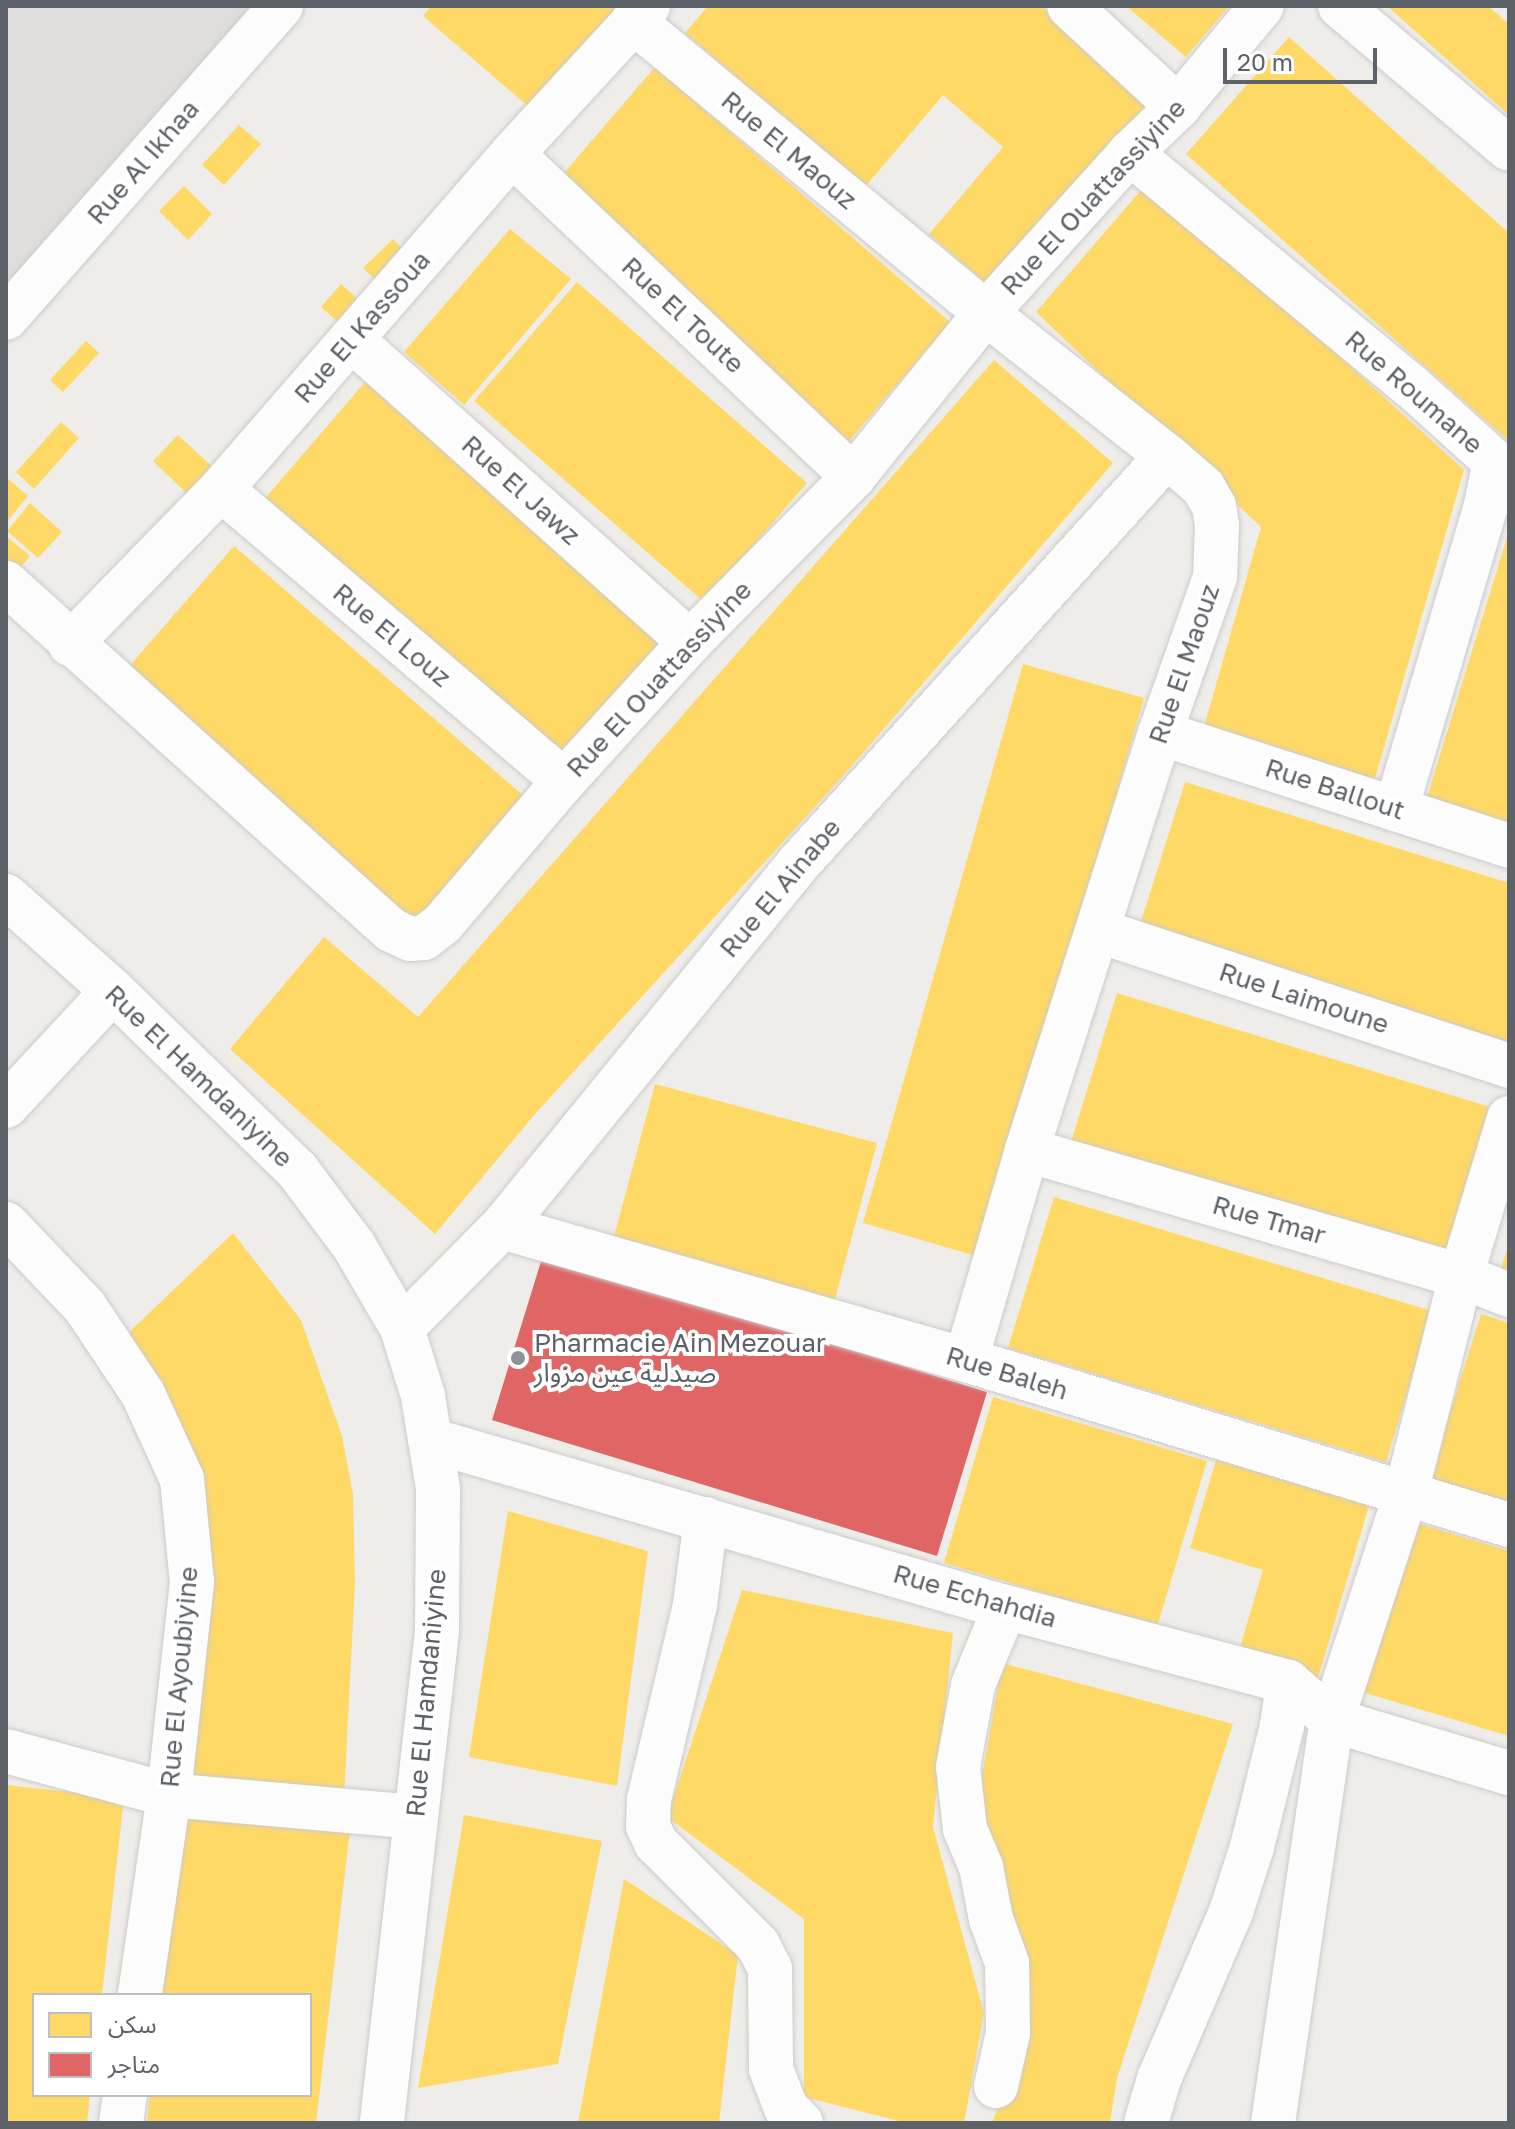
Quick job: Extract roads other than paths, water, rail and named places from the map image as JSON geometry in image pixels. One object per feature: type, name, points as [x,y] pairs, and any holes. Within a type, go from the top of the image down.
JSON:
[{"type":"street","name":"Rue Al Ikhaa","points":[[6,318],[281,6]]},
{"type":"street","points":[[1069,6],[1178,107]]},
{"type":"street","name":"Rue El Ouattassiyine","points":[[6,583],[70,644],[391,930],[410,939],[424,938],[443,923],[564,781],[690,642],[853,477],[986,313],[1130,153],[1178,107],[1262,6]]},
{"type":"street","points":[[1340,6],[1509,149]]},
{"type":"street","name":"Rue El Kassoua","points":[[70,644],[221,489],[512,154],[641,14]]},
{"type":"street","name":"Rue El Maouz","points":[[641,14],[986,313],[1167,456],[1203,487],[1214,506],[1217,526],[1215,577],[1160,733],[1027,1150],[966,1360]]},
{"type":"street","name":"Rue Roumane","points":[[1130,153],[1411,386],[1495,462],[1485,509],[1396,809]]},
{"type":"street","name":"Rue El Toute","points":[[512,154],[853,477]]},
{"type":"street","name":"Rue El Jawz","points":[[351,339],[690,642]]},
{"type":"street","name":"Rue El Ainabe","points":[[402,1328],[502,1227],[798,864],[1167,456]]},
{"type":"street","name":"Rue El Louz","points":[[221,489],[564,781]]},
{"type":"street","name":"Rue Ballout","points":[[1160,733],[1509,846]]},
{"type":"street","name":"Rue El Hamdaniyine","points":[[6,896],[113,991],[297,1170],[354,1246],[402,1328],[423,1396],[438,1489],[437,1631],[382,2123]]},
{"type":"street","name":"Rue Laimoune","points":[[1099,931],[1509,1066]]},
{"type":"street","points":[[6,1106],[113,991]]},
{"type":"street","points":[[1273,2123],[1332,1720],[1406,1493],[1461,1276],[1509,1118]]},
{"type":"street","name":"Rue Tmar","points":[[1027,1150],[1461,1276],[1509,1295]]},
{"type":"street","name":"Rue El Ayoubiyine","points":[[6,1224],[85,1307],[143,1394],[182,1479],[192,1582],[169,1795],[140,1993]]},
{"type":"street","name":"Rue Baleh","points":[[502,1227],[966,1360],[1509,1525]]},
{"type":"street","name":"Rue Echahdia","points":[[430,1440],[1005,1607],[1288,1682],[1332,1720],[1509,1773]]},
{"type":"street","points":[[706,1519],[695,1605],[649,1799],[648,1826],[656,1843],[758,1945],[770,1969],[771,2069],[786,2108],[801,2123]]},
{"type":"street","points":[[996,2086],[1008,2033],[1007,1963],[991,1919],[981,1867],[965,1829],[958,1767],[973,1685],[1005,1607]]},
{"type":"street","points":[[1146,2123],[1159,2079],[1231,1912],[1252,1847],[1282,1726],[1288,1682]]},
{"type":"street","points":[[6,1751],[169,1795],[415,1817]]},
{"type":"street","points":[[121,2123],[125,2097]]},
{"type":"place","name":"Pharmacie Ain Mezouar صيدلية عين مزوار","points":[[518,1358]]}]
